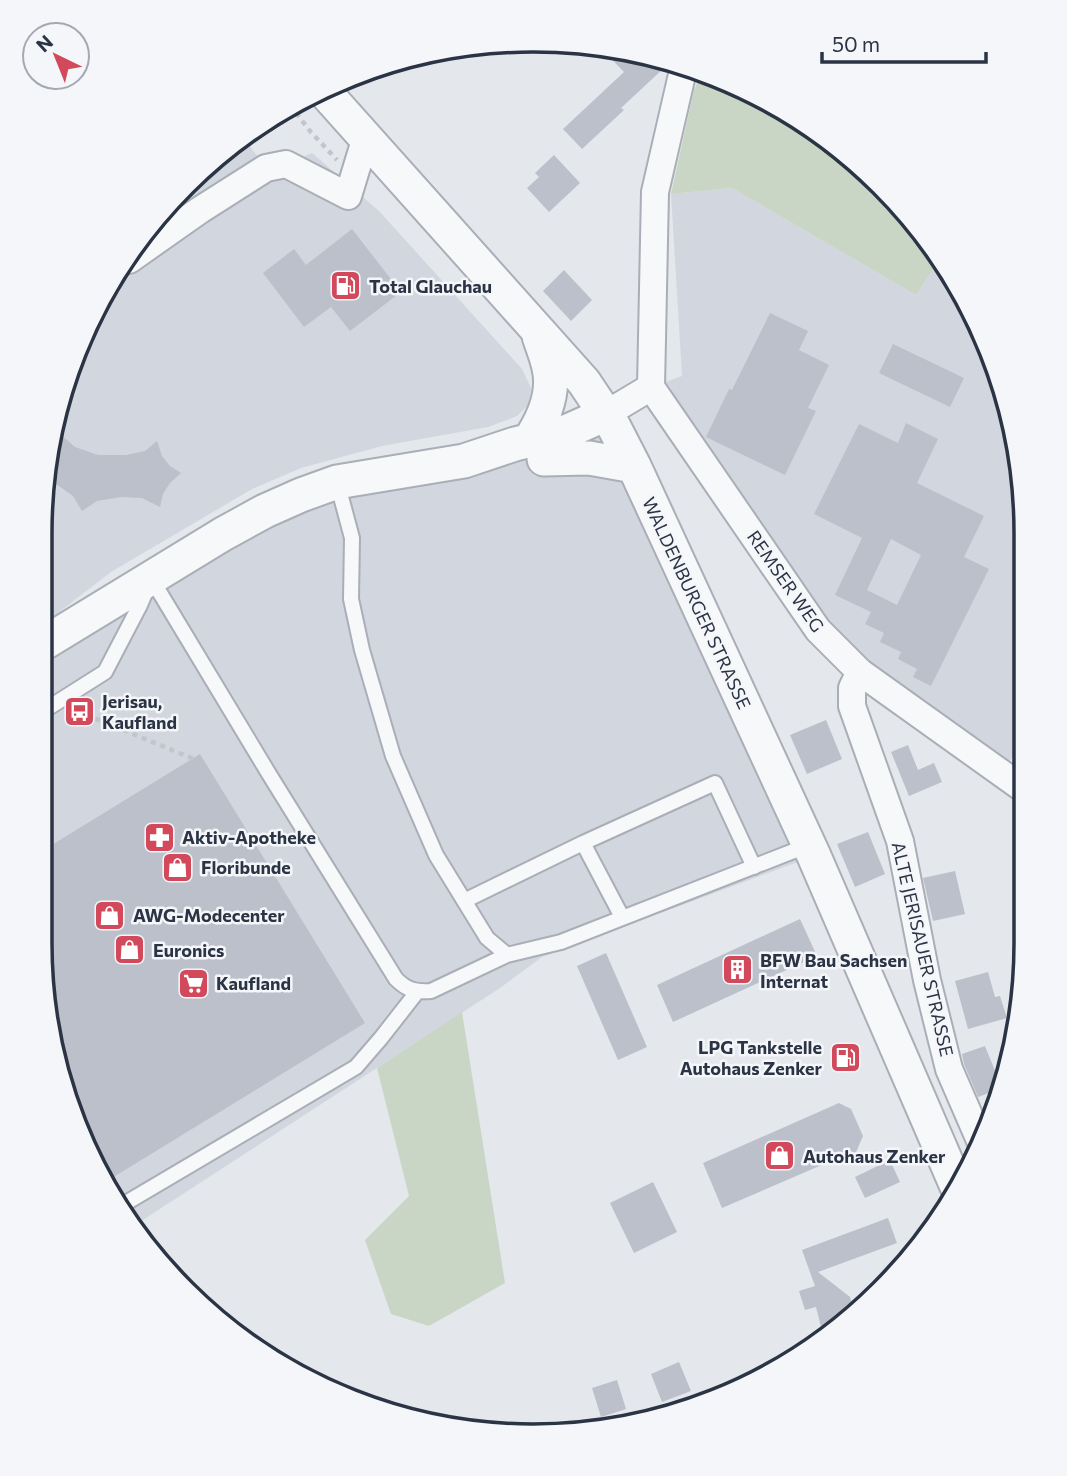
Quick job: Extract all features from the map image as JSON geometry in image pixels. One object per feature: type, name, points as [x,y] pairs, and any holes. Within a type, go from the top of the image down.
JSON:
[{"type":"street","points":[[537,450],[558,455],[599,436],[610,421],[651,387],[655,191],[682,76]]},
{"type":"street","name":"WALDENBURGER STRASSE","points":[[330,98],[584,382],[610,421],[634,466],[809,845],[953,1177]]},
{"type":"street","points":[[151,243],[266,168],[286,164],[351,186],[366,137]]},
{"type":"street","points":[[536,327],[551,382],[545,413],[537,428],[537,450]]},
{"type":"street","name":"REMSER WEG","points":[[651,387],[818,630],[860,672],[1014,782]]},
{"type":"street","points":[[52,638],[254,516],[337,482],[537,450],[634,466]]},
{"type":"street","name":"ALTE JERISAUER STRASSE","points":[[860,672],[852,688],[852,706],[900,841],[927,981],[949,1069],[976,1131]]},
{"type":"lane","points":[[337,482],[352,538],[351,599],[362,650],[393,756],[436,855],[486,938],[507,955]]},
{"type":"lane","points":[[151,578],[396,979],[406,988],[417,992],[430,991],[507,955],[561,942],[809,845]]},
{"type":"lane","points":[[52,705],[105,672],[140,606],[151,578]]},
{"type":"lane","points":[[464,901],[715,783],[754,867]]},
{"type":"lane","points":[[583,843],[622,917]]},
{"type":"lane","points":[[129,1201],[356,1066],[417,992]]},
{"type":"path","points":[[298,114],[327,150],[351,186]]},
{"type":"path","points":[[52,706],[194,758]]},
{"type":"shaded area","points":[[250,146],[266,168],[286,164],[312,153],[379,211],[522,369],[531,388],[529,404],[517,416],[488,427],[382,446],[301,468],[252,489],[111,572],[52,617],[52,534],[62,440],[78,379],[102,321],[134,266],[172,216],[193,193],[241,152]]},
{"type":"shaded area","points":[[732,188],[916,295],[934,268],[950,293],[978,349],[989,379],[1010,471],[1014,534],[1014,755],[1002,772],[860,672],[651,387],[682,376],[671,194]]},
{"type":"shaded area","points":[[606,414],[814,856],[542,957],[500,988],[142,1221],[117,1183],[89,1127],[69,1067],[57,1005],[52,943],[52,647],[223,534],[464,461],[532,460],[558,455],[599,436]]},
{"type":"green space","points":[[698,82],[774,117],[826,152],[874,193],[934,268],[916,295],[732,188],[671,194]]},
{"type":"green space","points":[[462,1012],[505,1283],[429,1326],[391,1314],[365,1240],[409,1196],[377,1068]]},
{"type":"building","points":[[612,60],[662,70],[582,149],[563,129],[624,72]]},
{"type":"building","points":[[554,155],[580,183],[549,212],[527,188],[539,177],[535,173]]},
{"type":"building","points":[[352,229],[401,292],[350,331],[331,307],[304,327],[263,273],[294,249],[306,265]]},
{"type":"building","points":[[564,270],[592,300],[571,321],[543,291]]},
{"type":"building","points":[[770,313],[808,331],[799,350],[829,365],[808,408],[816,411],[785,475],[706,437]]},
{"type":"building","points":[[893,344],[964,378],[950,407],[879,373]]},
{"type":"building","points":[[906,423],[938,439],[917,483],[984,516],[964,557],[989,569],[931,686],[913,677],[917,669],[898,659],[901,652],[880,642],[884,633],[865,624],[871,612],[835,595],[862,538],[814,514],[859,424],[898,443]],"holes":[[[891,539],[921,555],[897,605],[867,590]]]},
{"type":"building","points":[[63,436],[75,447],[98,455],[126,455],[145,451],[157,441],[162,456],[170,466],[181,473],[163,494],[160,507],[142,498],[121,497],[97,501],[82,511],[73,496],[56,484]]},
{"type":"building","points":[[826,720],[842,759],[807,774],[790,735]]},
{"type":"building","points":[[908,745],[918,770],[934,763],[942,782],[909,796],[891,752]]},
{"type":"building","name":"Kaufland","points":[[200,754],[365,1023],[114,1177],[89,1127],[69,1067],[62,1036],[52,943],[52,845]]},
{"type":"building","points":[[868,832],[885,874],[855,887],[837,844]]},
{"type":"building","points":[[955,871],[965,914],[933,921],[923,878]]},
{"type":"building","name":"BFW Bau Sachsen Internat","points":[[800,919],[817,956],[673,1022],[657,985]]},
{"type":"building","points":[[606,953],[647,1047],[618,1060],[577,966]]},
{"type":"building","points":[[988,972],[995,997],[1000,996],[1007,1018],[968,1029],[955,981]]},
{"type":"building","points":[[985,1046],[996,1073],[990,1092],[978,1097],[962,1054]]},
{"type":"building","name":"Autohaus Zenker","points":[[839,1103],[851,1109],[863,1136],[850,1166],[845,1155],[722,1208],[703,1163]]},
{"type":"building","points":[[890,1160],[900,1182],[865,1198],[855,1177]]},
{"type":"building","points":[[653,1182],[677,1232],[634,1253],[610,1203]]},
{"type":"building","points":[[888,1218],[897,1243],[818,1272],[850,1297],[852,1303],[821,1328],[816,1307],[805,1310],[799,1291],[815,1286],[802,1250]]},
{"type":"building","points":[[679,1362],[691,1391],[662,1402],[651,1374]]},
{"type":"building","points":[[617,1380],[626,1409],[601,1417],[592,1388]]},
{"type":"place","name":"Total Glauchau","points":[[346,286]]},
{"type":"place","name":"Jerisau, Kaufland","points":[[79,711]]},
{"type":"place","name":"Aktiv-Apotheke","points":[[159,837]]},
{"type":"place","name":"Floribunde","points":[[178,867]]},
{"type":"place","name":"AWG-Modecenter","points":[[110,915]]},
{"type":"place","name":"Euronics","points":[[130,950]]},
{"type":"place","name":"BFW Bau Sachsen Internat","points":[[737,970]]},
{"type":"place","name":"Kaufland","points":[[193,983]]},
{"type":"place","name":"LPG Tankstelle Autohaus Zenker","points":[[845,1057]]},
{"type":"place","name":"Autohaus Zenker","points":[[780,1156]]}]
